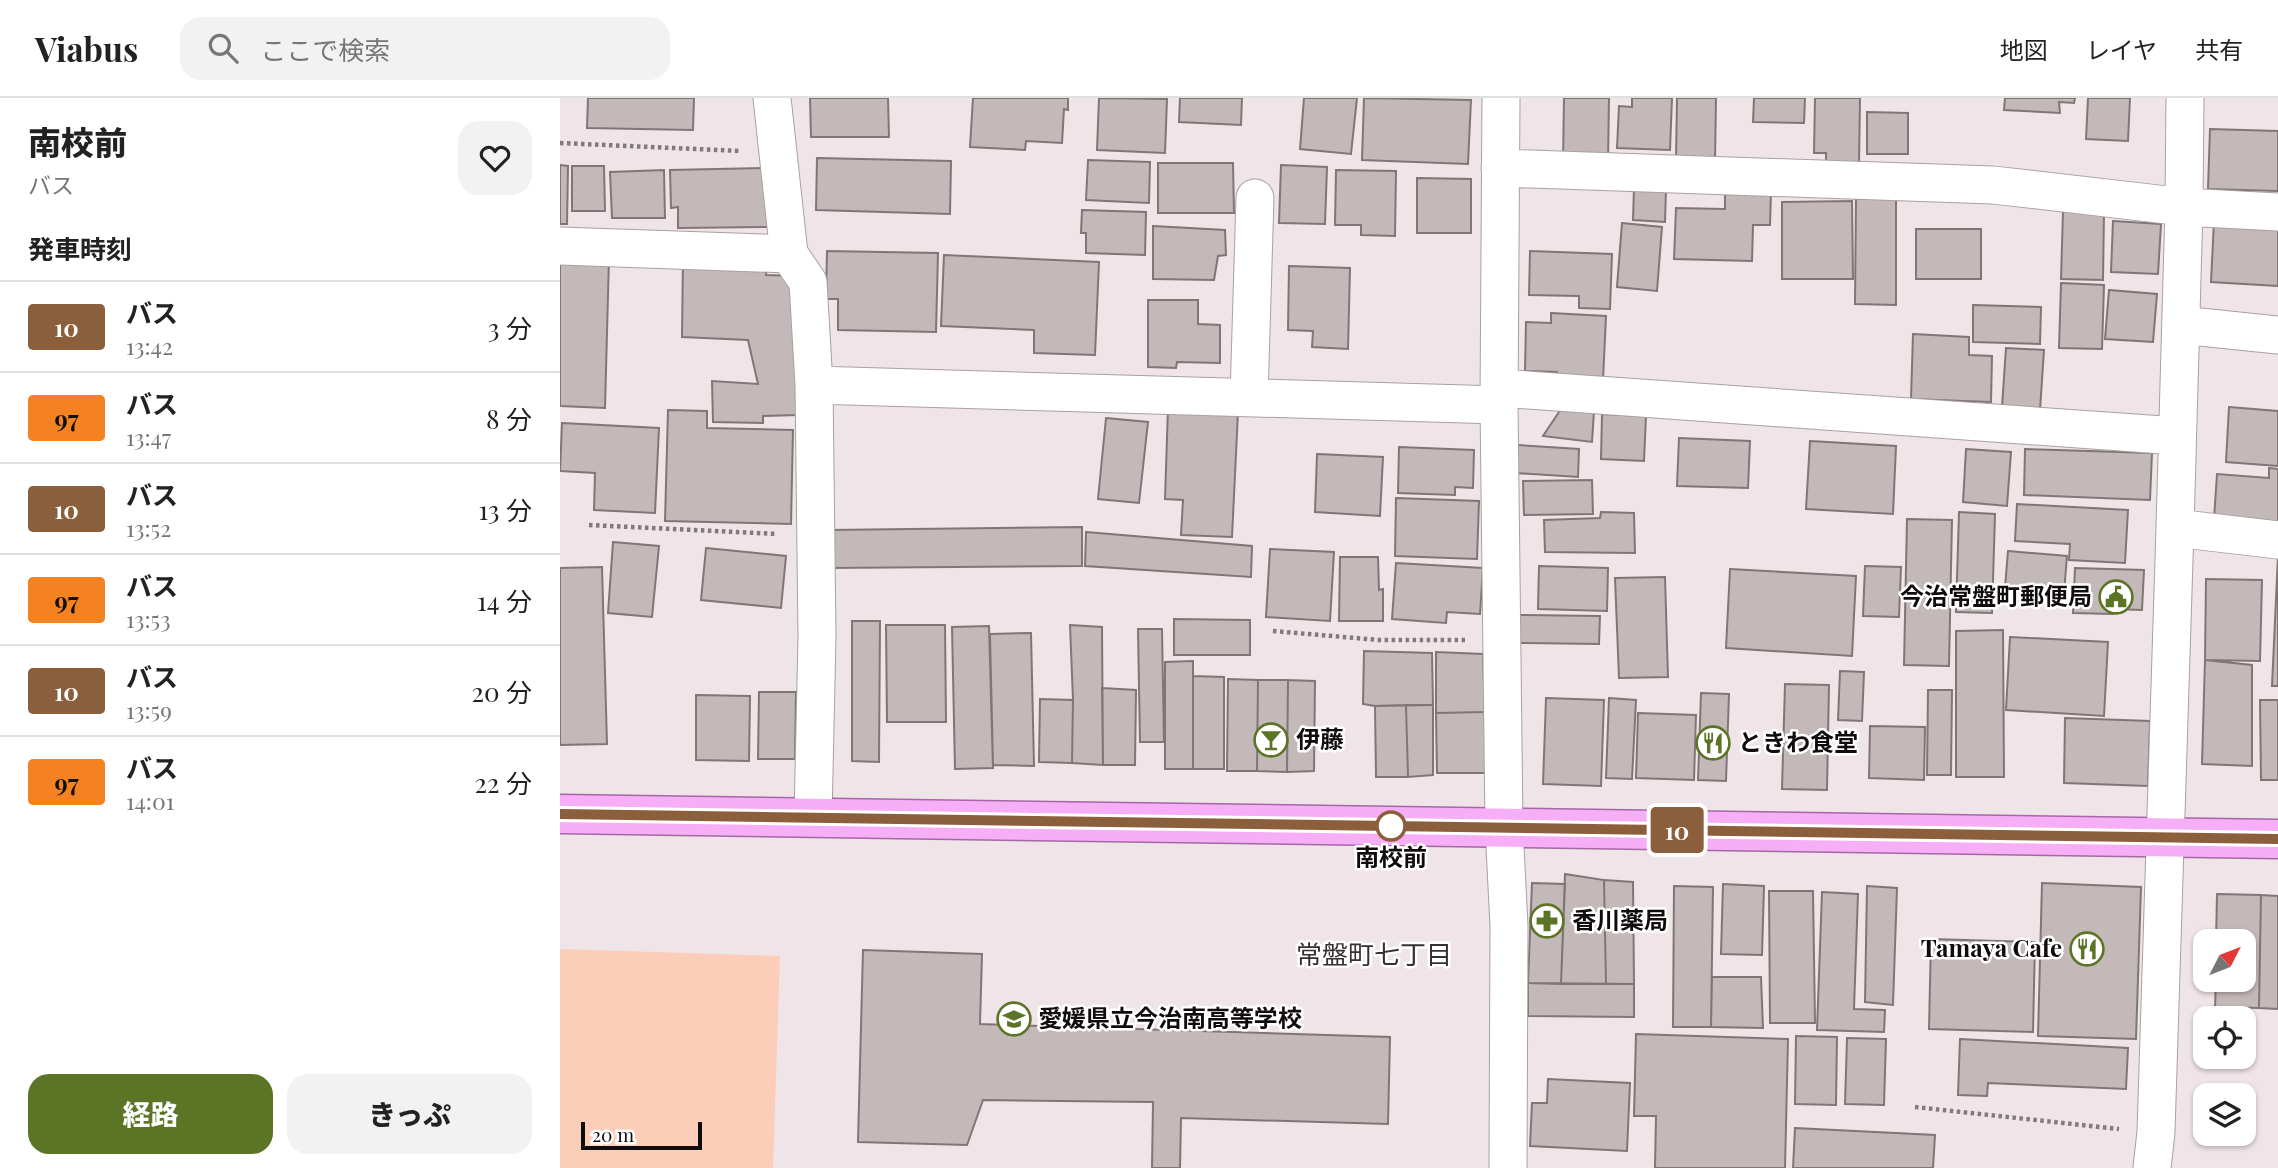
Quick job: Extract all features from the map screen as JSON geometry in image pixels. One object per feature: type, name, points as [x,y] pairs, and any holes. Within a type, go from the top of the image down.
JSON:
[{"type":"highway","points":[[560,814],[2278,839]]},
{"type":"street","points":[[772,98],[789,254],[808,282],[814,385],[817,637],[813,817]]},
{"type":"street","points":[[1501,98],[1499,396],[1504,827],[1509,926],[1508,1168]]},
{"type":"street","points":[[2152,1168],[2156,1132],[2166,837],[2185,98]]},
{"type":"street","points":[[1500,169],[1993,185],[2184,207],[2278,212]]},
{"type":"street","points":[[1249,397],[1255,198]]},
{"type":"street","points":[[560,246],[789,254]]},
{"type":"street","points":[[2181,326],[2278,335]]},
{"type":"street","points":[[814,385],[1249,397],[1499,396],[2177,436]]},
{"type":"street","points":[[2175,528],[2278,540]]},
{"type":"path","points":[[560,143],[778,152]]},
{"type":"path","points":[[589,525],[815,536]]},
{"type":"path","points":[[1273,631],[1379,640],[1503,640]]},
{"type":"path","points":[[1915,1107],[2156,1132]]},
{"type":"shaded area","points":[[560,949],[780,956],[773,1168],[560,1168]]},
{"type":"building","points":[[588,98],[694,98],[693,130],[587,128]]},
{"type":"building","points":[[810,98],[888,98],[889,137],[811,137]]},
{"type":"building","points":[[973,98],[1068,98],[1068,110],[1064,109],[1062,143],[1026,141],[1025,150],[970,147]]},
{"type":"building","points":[[1099,98],[1167,99],[1165,153],[1097,150]]},
{"type":"building","points":[[1180,98],[1242,98],[1241,125],[1179,122]]},
{"type":"building","points":[[1304,98],[1357,98],[1351,154],[1300,149]]},
{"type":"building","points":[[1364,98],[1471,100],[1468,164],[1362,160]]},
{"type":"building","points":[[1564,98],[1609,98],[1608,163],[1563,162]]},
{"type":"building","points":[[1632,98],[1672,98],[1670,150],[1617,148],[1619,106],[1632,107]]},
{"type":"building","points":[[1677,98],[1716,98],[1715,161],[1676,160]]},
{"type":"building","points":[[1754,98],[1805,98],[1804,123],[1753,122]]},
{"type":"building","points":[[1815,98],[1860,98],[1859,165],[1826,164],[1826,153],[1814,153]]},
{"type":"building","points":[[2005,98],[2075,98],[2074,103],[2059,102],[2060,113],[2004,110]]},
{"type":"building","points":[[2088,98],[2130,98],[2128,141],[2086,139]]},
{"type":"building","points":[[1867,112],[1908,113],[1908,154],[1867,154]]},
{"type":"building","points":[[2210,129],[2278,131],[2278,191],[2208,189]]},
{"type":"building","points":[[817,158],[951,161],[950,214],[816,210]]},
{"type":"building","points":[[1088,160],[1150,162],[1149,203],[1086,200]]},
{"type":"building","points":[[1158,163],[1233,163],[1234,213],[1158,213]]},
{"type":"building","points":[[560,165],[568,166],[567,224],[560,224]]},
{"type":"building","points":[[1281,165],[1327,167],[1325,224],[1279,223]]},
{"type":"building","points":[[572,166],[604,166],[605,211],[572,211]]},
{"type":"building","points":[[769,168],[770,227],[678,228],[678,207],[671,208],[670,170]]},
{"type":"building","points":[[664,170],[665,218],[612,218],[610,172]]},
{"type":"building","points":[[1336,170],[1396,171],[1395,236],[1361,235],[1361,225],[1335,225]]},
{"type":"building","points":[[1417,178],[1471,179],[1471,233],[1417,233]]},
{"type":"building","points":[[1634,187],[1666,189],[1665,222],[1633,220]]},
{"type":"building","points":[[1725,190],[1771,192],[1770,225],[1753,225],[1752,261],[1674,259],[1676,208],[1725,209]]},
{"type":"building","points":[[1856,196],[1896,196],[1896,305],[1855,304]]},
{"type":"building","points":[[1852,201],[1853,279],[1782,279],[1782,202]]},
{"type":"building","points":[[1082,210],[1146,212],[1145,255],[1086,253],[1086,233],[1081,233]]},
{"type":"building","points":[[2063,211],[2104,212],[2103,280],[2061,279]]},
{"type":"building","points":[[2113,221],[2161,224],[2158,274],[2111,272]]},
{"type":"building","points":[[2214,221],[2278,225],[2278,286],[2211,282]]},
{"type":"building","points":[[1622,223],[1662,227],[1657,291],[1617,287]]},
{"type":"building","points":[[1153,226],[1225,230],[1226,255],[1218,256],[1214,280],[1153,279]]},
{"type":"building","points":[[1916,229],[1981,229],[1981,279],[1916,279]]},
{"type":"building","points":[[827,251],[938,253],[936,332],[838,330],[838,299],[826,299]]},
{"type":"building","points":[[1530,251],[1612,254],[1610,309],[1579,308],[1579,296],[1529,295]]},
{"type":"building","points":[[944,255],[1099,262],[1095,355],[1034,353],[1034,330],[941,326]]},
{"type":"building","points":[[683,256],[767,259],[766,275],[796,276],[799,415],[763,416],[763,423],[713,422],[712,381],[758,384],[748,340],[682,337]]},
{"type":"building","points":[[560,257],[609,258],[605,408],[560,406]]},
{"type":"building","points":[[1289,266],[1350,268],[1348,349],[1312,347],[1313,331],[1288,330]]},
{"type":"building","points":[[2061,283],[2104,285],[2102,349],[2059,348]]},
{"type":"building","points":[[2109,290],[2157,294],[2153,342],[2105,339]]},
{"type":"building","points":[[1148,300],[1198,300],[1198,324],[1220,325],[1220,363],[1177,362],[1176,368],[1148,367]]},
{"type":"building","points":[[1973,305],[2041,307],[2040,344],[1973,342]]},
{"type":"building","points":[[1551,313],[1606,316],[1603,380],[1556,377],[1557,372],[1525,371],[1526,322],[1551,323]]},
{"type":"building","points":[[1913,334],[1969,337],[1969,355],[1992,356],[1991,402],[1911,399]]},
{"type":"building","points":[[2006,348],[2044,350],[2040,410],[2002,407]]},
{"type":"building","points":[[2229,407],[2278,411],[2278,466],[2226,462]]},
{"type":"building","points":[[1168,408],[1238,412],[1232,537],[1181,535],[1183,500],[1165,499]]},
{"type":"building","points":[[1561,409],[1594,411],[1592,442],[1543,436]]},
{"type":"building","points":[[668,410],[707,411],[707,428],[793,430],[791,524],[665,521]]},
{"type":"building","points":[[1602,414],[1646,416],[1644,461],[1601,459]]},
{"type":"building","points":[[1106,418],[1148,422],[1139,503],[1098,499]]},
{"type":"building","points":[[562,423],[659,428],[655,513],[594,510],[595,473],[560,471]]},
{"type":"building","points":[[1679,438],[1750,441],[1748,488],[1677,486]]},
{"type":"building","points":[[1810,441],[1896,446],[1893,514],[1806,509]]},
{"type":"building","points":[[1517,445],[1579,449],[1578,477],[1515,473]]},
{"type":"building","points":[[1399,447],[1474,450],[1473,488],[1455,487],[1455,495],[1398,493]]},
{"type":"building","points":[[1966,449],[2011,452],[2007,506],[1963,502]]},
{"type":"building","points":[[2025,449],[2152,453],[2150,500],[2024,495]]},
{"type":"building","points":[[1317,454],[1383,457],[1380,516],[1315,512]]},
{"type":"building","points":[[2269,468],[2278,469],[2278,523],[2214,519],[2217,474],[2269,478]]},
{"type":"building","points":[[1592,480],[1593,514],[1524,515],[1523,481]]},
{"type":"building","points":[[1396,498],[1479,501],[1477,559],[1395,556]]},
{"type":"building","points":[[2017,504],[2128,510],[2125,563],[2069,560],[2070,544],[2015,541]]},
{"type":"building","points":[[1601,512],[1634,513],[1635,553],[1545,552],[1544,520],[1600,518]]},
{"type":"building","points":[[1959,512],[1995,514],[1992,613],[1956,612]]},
{"type":"building","points":[[1907,519],[1952,520],[1949,666],[1904,665]]},
{"type":"building","points":[[1082,527],[1082,566],[828,568],[828,530]]},
{"type":"building","points":[[1086,532],[1252,546],[1251,577],[1085,566]]},
{"type":"building","points":[[613,542],[659,546],[652,617],[608,613]]},
{"type":"building","points":[[706,548],[786,556],[781,608],[701,600]]},
{"type":"building","points":[[1270,549],[1334,552],[1330,621],[1266,617]]},
{"type":"building","points":[[2008,551],[2067,556],[2063,605],[2004,600]]},
{"type":"building","points":[[2278,556],[2278,686],[2272,686]]},
{"type":"building","points":[[1340,557],[1378,557],[1379,590],[1383,589],[1383,621],[1339,621]]},
{"type":"building","points":[[1396,563],[1483,568],[1480,614],[1447,612],[1446,623],[1392,619]]},
{"type":"building","points":[[1539,566],[1608,568],[1607,611],[1538,609]]},
{"type":"building","points":[[1865,566],[1901,567],[1899,617],[1863,616]]},
{"type":"building","points":[[602,567],[607,744],[560,745],[560,568]]},
{"type":"building","points":[[2075,568],[2144,570],[2142,610],[2113,609],[2113,614],[2073,613]]},
{"type":"building","points":[[1730,569],[1856,576],[1852,656],[1726,648]]},
{"type":"building","points":[[1665,577],[1668,677],[1619,678],[1615,578]]},
{"type":"building","points":[[2206,579],[2262,580],[2260,661],[2205,660]]},
{"type":"building","points":[[1517,615],[1600,616],[1599,644],[1517,643]]},
{"type":"building","points":[[1174,619],[1250,620],[1250,655],[1174,655]]},
{"type":"building","points":[[852,621],[880,621],[879,762],[852,761]]},
{"type":"building","points":[[886,625],[945,625],[946,722],[887,722]]},
{"type":"building","points":[[1070,625],[1102,627],[1103,765],[1072,763]]},
{"type":"building","points":[[989,626],[993,768],[955,769],[952,627]]},
{"type":"building","points":[[1138,629],[1162,629],[1164,742],[1140,742]]},
{"type":"building","points":[[2003,630],[2004,777],[1956,777],[1956,631]]},
{"type":"building","points":[[1031,633],[1034,766],[993,765],[990,634]]},
{"type":"building","points":[[2010,637],[2108,642],[2104,716],[2006,710]]},
{"type":"building","points":[[1364,651],[1432,653],[1433,705],[1363,704]]},
{"type":"building","points":[[1436,652],[1483,654],[1485,712],[1436,713]]},
{"type":"building","points":[[2205,660],[2252,665],[2252,766],[2202,764]]},
{"type":"building","points":[[1193,661],[1193,769],[1165,769],[1165,662]]},
{"type":"building","points":[[1840,671],[1864,672],[1862,721],[1838,720]]},
{"type":"building","points":[[1193,676],[1224,677],[1224,769],[1193,769]]},
{"type":"building","points":[[1228,679],[1258,680],[1257,771],[1227,771]]},
{"type":"building","points":[[1258,680],[1288,680],[1287,772],[1257,771]]},
{"type":"building","points":[[1288,680],[1315,681],[1314,771],[1287,772]]},
{"type":"building","points":[[1785,684],[1829,685],[1827,790],[1782,789]]},
{"type":"building","points":[[1102,688],[1136,690],[1135,765],[1103,765]]},
{"type":"building","points":[[1928,690],[1952,690],[1951,775],[1927,775]]},
{"type":"building","points":[[759,692],[796,692],[795,759],[758,759]]},
{"type":"building","points":[[1701,693],[1729,694],[1726,781],[1698,780]]},
{"type":"building","points":[[696,695],[750,696],[749,761],[696,760]]},
{"type":"building","points":[[1546,698],[1604,700],[1601,786],[1543,784]]},
{"type":"building","points":[[1609,698],[1636,700],[1632,779],[1606,778]]},
{"type":"building","points":[[1040,699],[1073,700],[1072,763],[1039,762]]},
{"type":"building","points":[[2260,700],[2278,700],[2278,780],[2261,780]]},
{"type":"building","points":[[1406,705],[1408,777],[1376,777],[1375,706]]},
{"type":"building","points":[[1406,705],[1433,705],[1433,775],[1408,777]]},
{"type":"building","points":[[1485,712],[1486,773],[1437,773],[1436,713]]},
{"type":"building","points":[[1638,713],[1696,715],[1694,780],[1636,778]]},
{"type":"building","points":[[2065,718],[2150,721],[2148,786],[2064,783]]},
{"type":"building","points":[[1870,726],[1925,727],[1924,780],[1869,778]]},
{"type":"building","points":[[1565,874],[1604,880],[1606,984],[1561,984]]},
{"type":"building","points":[[1604,880],[1633,882],[1634,984],[1606,984]]},
{"type":"building","points":[[1532,883],[1565,884],[1561,984],[1528,983]]},
{"type":"building","points":[[2042,883],[2141,887],[2136,1039],[2038,1036]]},
{"type":"building","points":[[1723,884],[1764,886],[1762,955],[1721,954]]},
{"type":"building","points":[[1674,886],[1713,887],[1711,1027],[1673,1027]]},
{"type":"building","points":[[1867,886],[1897,888],[1893,1005],[1865,1002]]},
{"type":"building","points":[[1769,891],[1813,891],[1815,1023],[1770,1023]]},
{"type":"building","points":[[1822,892],[1858,894],[1854,1009],[1885,1010],[1884,1032],[1817,1030]]},
{"type":"building","points":[[2217,894],[2261,895],[2259,1008],[2215,1006],[2216,992],[2256,992],[2256,929],[2216,929]]},
{"type":"building","points":[[2261,895],[2278,896],[2278,1009],[2259,1008]]},
{"type":"building","points":[[1931,939],[2035,942],[2033,1032],[1929,1029]]},
{"type":"building","points":[[863,950],[982,954],[980,1024],[1390,1037],[1388,1124],[1181,1118],[1180,1168],[1152,1168],[1153,1102],[983,1100],[967,1145],[858,1142]]},
{"type":"building","points":[[1712,977],[1761,977],[1763,1028],[1711,1027]]},
{"type":"building","points":[[1528,983],[1634,984],[1634,1017],[1528,1016]]},
{"type":"building","points":[[1636,1034],[1788,1039],[1785,1168],[1655,1168],[1656,1116],[1634,1116]]},
{"type":"building","points":[[1796,1036],[1837,1037],[1836,1105],[1795,1104]]},
{"type":"building","points":[[1847,1038],[1886,1039],[1884,1105],[1845,1104]]},
{"type":"building","points":[[1960,1039],[2128,1048],[2126,1089],[1988,1083],[1987,1096],[1958,1095]]},
{"type":"building","points":[[1548,1079],[1630,1083],[1627,1151],[1530,1146],[1532,1103],[1547,1103]]},
{"type":"building","points":[[1795,1128],[1935,1135],[1933,1168],[1793,1168]]},
{"type":"bus line","name":"10","points":[[560,814],[2278,839]]},
{"type":"place","name":"今治常盤町郵便局","points":[[2116,597]]},
{"type":"place","name":"伊藤","points":[[1271,740]]},
{"type":"place","name":"ときわ食堂","points":[[1713,743]]},
{"type":"place","name":"南校前","points":[[1391,826]]},
{"type":"place","name":"香川薬局","points":[[1547,921]]},
{"type":"place","name":"Tamaya Cafe","points":[[2087,949]]},
{"type":"place","name":"愛媛県立今治南高等学校","points":[[1014,1019]]},
{"type":"district","name":"常盤町七丁目","points":[[1374,955]]}]
